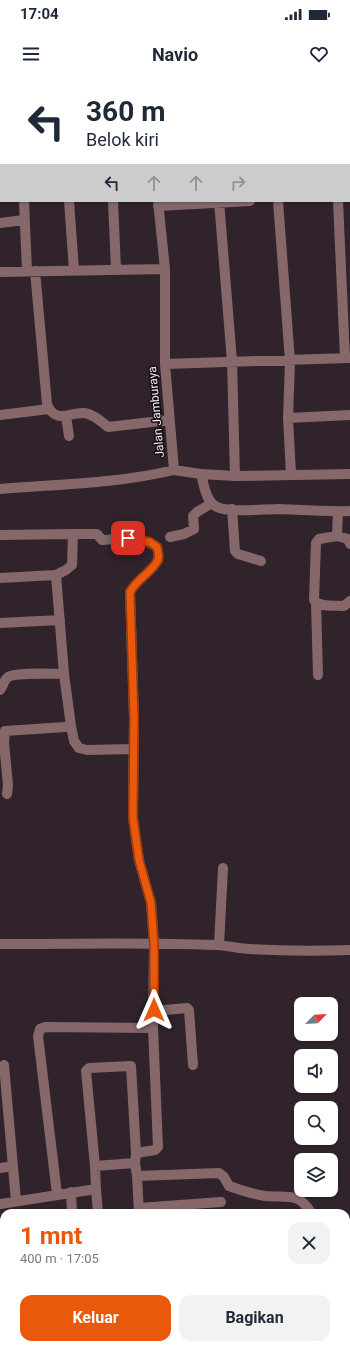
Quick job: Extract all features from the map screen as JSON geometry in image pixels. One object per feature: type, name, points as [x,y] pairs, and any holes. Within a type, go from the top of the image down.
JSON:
[{"type":"street","points":[[24,202],[24,220],[47,404],[49,409],[56,416],[66,416],[84,412],[90,414],[105,425],[110,422],[169,417]]},
{"type":"street","points":[[69,202],[74,270]]},
{"type":"street","points":[[113,202],[116,269]]},
{"type":"street","points":[[158,203],[220,202],[232,361],[235,476]]},
{"type":"street","points":[[278,202],[290,361],[288,418],[291,474]]},
{"type":"street","points":[[165,364],[348,358],[345,259],[338,202]]},
{"type":"street","name":"Jalan Jamburaya","points":[[0,489],[71,485],[121,480],[174,470],[165,364],[165,269],[158,203]]},
{"type":"street","points":[[0,223],[24,220]]},
{"type":"street","points":[[0,272],[165,269]]},
{"type":"street","points":[[0,415],[49,409]]},
{"type":"street","points":[[66,416],[69,436]]},
{"type":"street","points":[[288,418],[350,416]]},
{"type":"street","points":[[174,470],[202,474],[235,476],[350,474]]},
{"type":"street","points":[[202,474],[206,492],[212,503],[216,507],[222,509],[350,511]]},
{"type":"street","points":[[170,537],[184,534],[194,529],[193,516],[212,503]]},
{"type":"street","points":[[232,509],[235,551],[238,554],[261,561]]},
{"type":"street","points":[[337,536],[338,511]]},
{"type":"street","points":[[0,578],[56,575],[66,570],[72,564],[73,534]]},
{"type":"street","points":[[0,535],[96,534],[102,540],[128,538],[150,542],[157,547],[158,559],[134,585],[130,592],[133,685],[133,818],[139,860],[151,903],[154,944],[153,1028],[158,1147],[155,1150],[136,1158],[95,1166]]},
{"type":"street","points":[[318,675],[316,603],[314,600],[316,543],[319,539],[337,536],[348,539],[350,544]]},
{"type":"street","points":[[56,575],[64,674],[74,741],[79,748],[87,750],[133,749]]},
{"type":"street","points":[[316,603],[320,605],[344,606],[350,601]]},
{"type":"street","points":[[0,623],[60,620]]},
{"type":"street","points":[[0,690],[4,681],[11,676],[22,674],[64,674]]},
{"type":"street","points":[[7,794],[8,785],[3,731],[71,726]]},
{"type":"street","points":[[219,945],[223,868]]},
{"type":"street","points":[[0,944],[219,945],[248,949],[305,951],[350,950]]},
{"type":"street","points":[[154,1010],[187,1008],[189,1010],[193,1065]]},
{"type":"street","points":[[57,1194],[38,1036],[40,1029],[45,1027],[153,1028]]},
{"type":"street","points":[[4,1065],[16,1201]]},
{"type":"street","points":[[98,1209],[86,1071],[88,1068],[131,1066],[139,1209]]},
{"type":"street","points":[[0,1168],[13,1166]]},
{"type":"street","points":[[137,1176],[219,1173],[224,1176],[229,1186],[266,1196],[286,1195],[296,1198],[306,1205],[308,1209]]},
{"type":"street","points":[[0,1204],[96,1189]]},
{"type":"street","points":[[71,1192],[72,1209]]},
{"type":"street","points":[[149,1209],[221,1202]]},
{"type":"route","points":[[128,538],[150,542],[157,547],[158,559],[134,585],[130,592],[134,718],[133,818],[139,860],[151,903],[154,944],[154,1010]]}]
